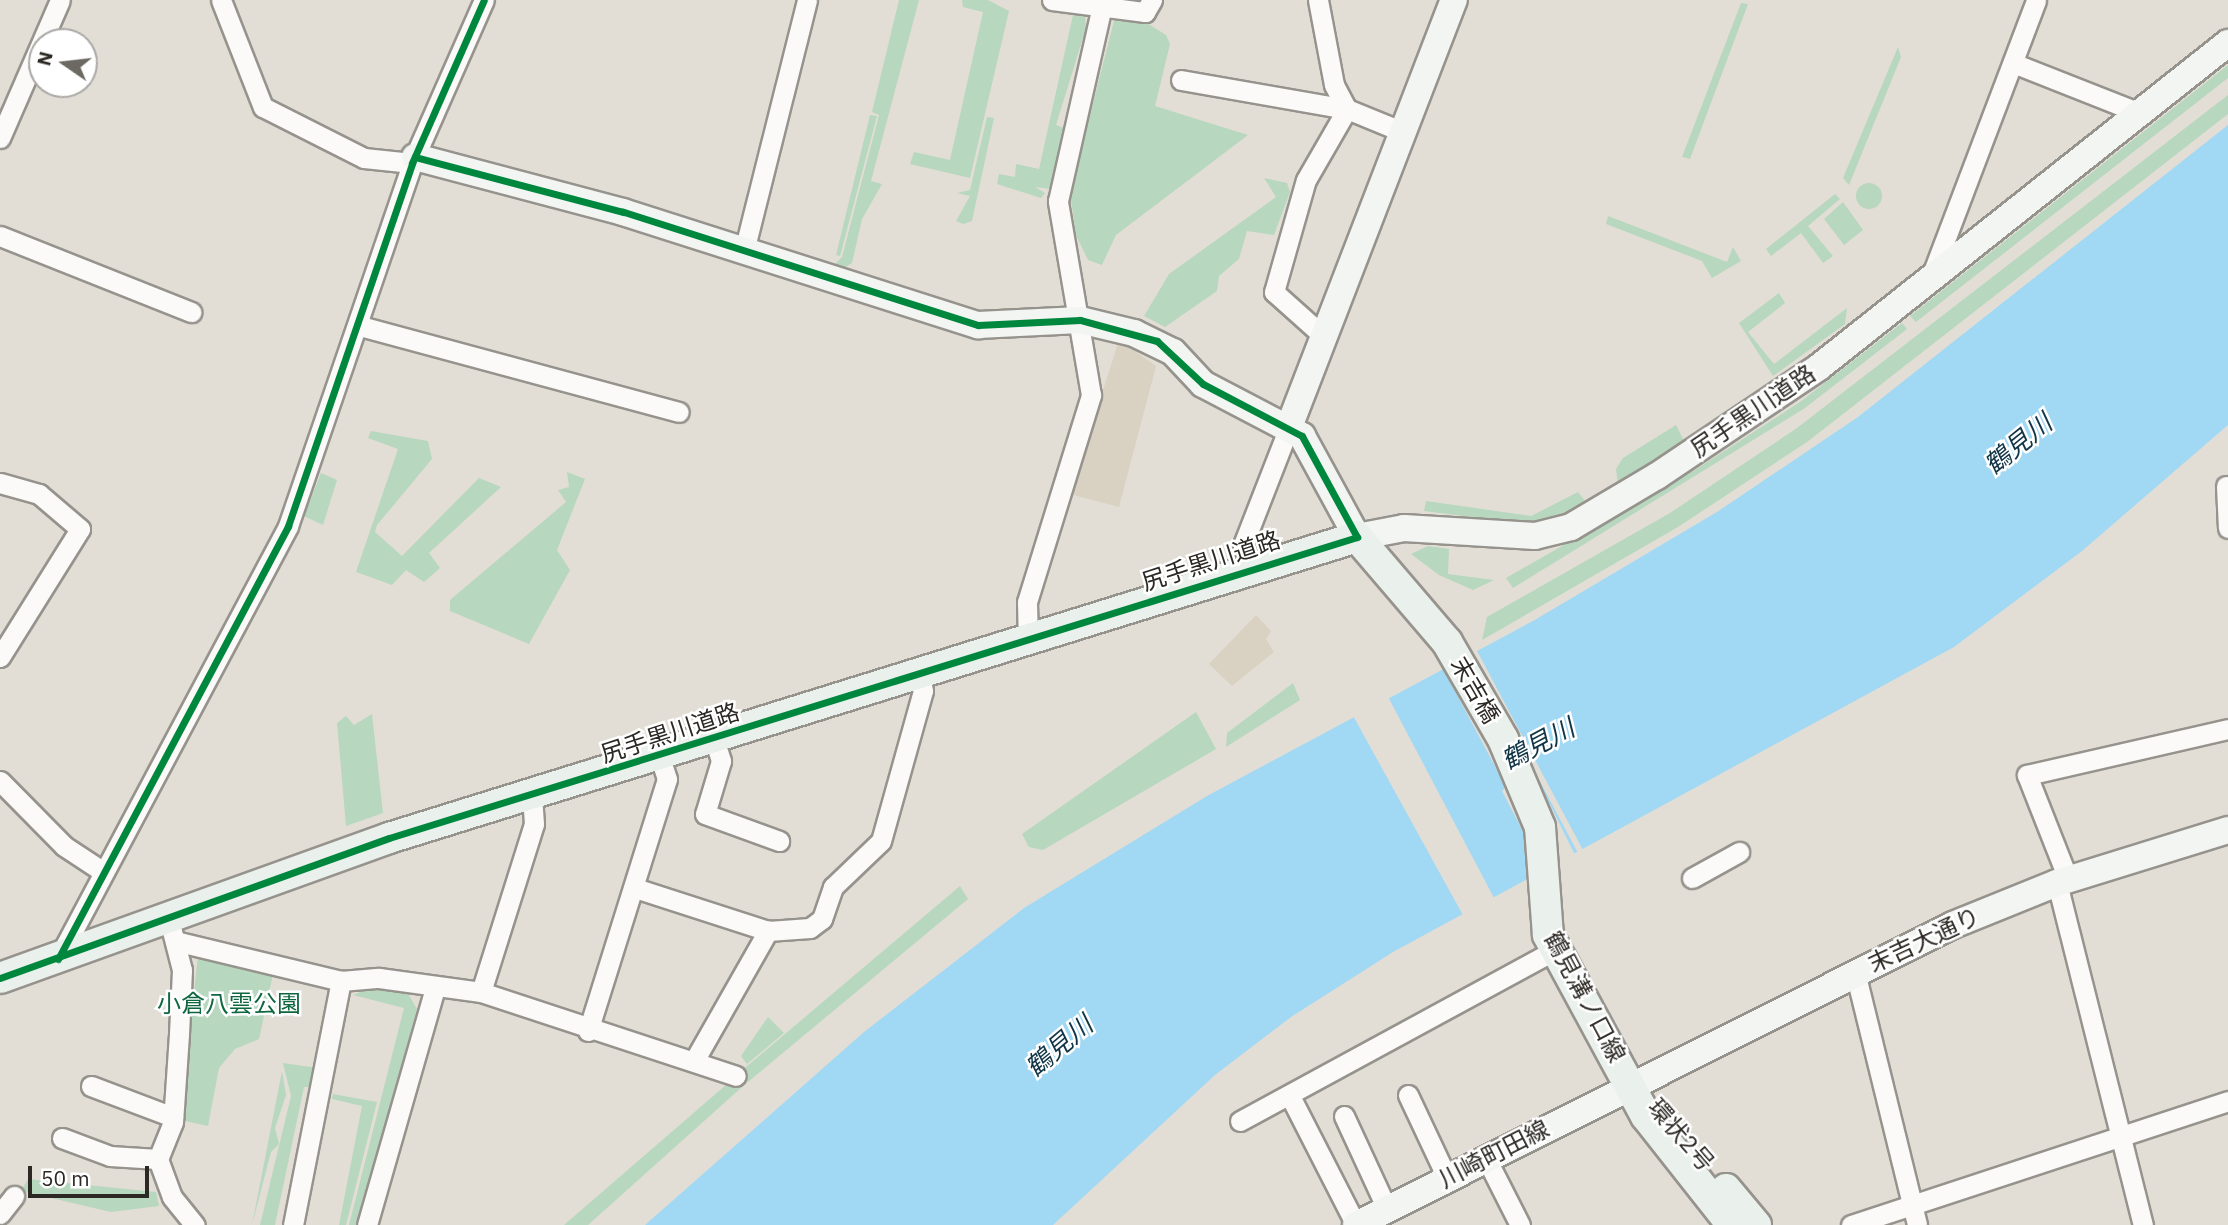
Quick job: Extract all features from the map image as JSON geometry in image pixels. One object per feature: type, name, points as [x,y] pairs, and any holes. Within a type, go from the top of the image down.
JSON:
[{"type":"main road","name":"尻手黒川道路","points":[[0,978],[58,959],[172,930],[389,838],[1028,643],[1251,567],[1357,537]]},
{"type":"main road","name":"末吉橋","points":[[1357,537],[1441,635],[1534,802],[1542,907]]},
{"type":"main road","name":"鶴見溝ノ口線","points":[[1542,907],[1555,950],[1633,1084]]},
{"type":"main road","name":"環状2号","points":[[1633,1084],[1646,1116],[1732,1225]]},
{"type":"main road","name":"環状2号","points":[[1633,1084],[1662,1108],[1756,1225]]},
{"type":"street","points":[[0,138],[60,0]]},
{"type":"street","points":[[221,0],[264,107],[364,158],[413,160],[744,251],[978,325],[1080,320],[1157,341],[1203,384],[1289,427],[1301,436],[1357,537]]},
{"type":"street","points":[[58,959],[102,871],[288,526],[360,326],[413,160],[484,0]]},
{"type":"street","points":[[744,251],[807,0]]},
{"type":"street","points":[[1052,0],[1101,10],[1145,12],[1152,0]]},
{"type":"street","points":[[1318,0],[1334,85],[1347,109]]},
{"type":"street","points":[[1251,567],[1244,545],[1321,334],[1454,0]]},
{"type":"street","points":[[1931,278],[2036,0]]},
{"type":"street","points":[[1028,643],[1027,602],[1091,395],[1058,201],[1101,10]]},
{"type":"street","name":"尻手黒川道路","points":[[1357,537],[1404,528],[1535,536],[1571,527],[1819,367],[2228,43]]},
{"type":"street","points":[[2013,63],[2140,113]]},
{"type":"street","points":[[1181,80],[1347,109],[1403,132]]},
{"type":"street","points":[[1321,334],[1274,292],[1306,180],[1347,109]]},
{"type":"street","points":[[0,236],[191,312]]},
{"type":"street","points":[[360,326],[679,412]]},
{"type":"street","points":[[0,483],[40,494],[80,529],[0,657]]},
{"type":"street","points":[[2226,486],[2228,528]]},
{"type":"street","points":[[635,888],[768,931],[810,928],[822,919],[833,887],[877,848],[923,691],[920,675]]},
{"type":"street","points":[[2143,1225],[2062,881],[2027,775],[2228,729]]},
{"type":"street","points":[[714,739],[721,761],[705,814],[779,841]]},
{"type":"street","points":[[588,1031],[667,779],[660,757]]},
{"type":"street","points":[[0,781],[64,846],[102,871]]},
{"type":"street","points":[[481,992],[534,824],[532,796]]},
{"type":"street","name":"末吉大通り","points":[[1633,1084],[1855,972],[2062,881],[2228,830]]},
{"type":"street","points":[[1692,878],[1739,852]]},
{"type":"street","points":[[172,930],[341,981],[379,978],[435,988],[481,992],[588,1031],[694,1061],[736,1076]]},
{"type":"street","points":[[172,930],[182,970],[173,1116],[158,1159],[172,1197],[195,1225]]},
{"type":"street","points":[[694,1061],[768,931]]},
{"type":"street","points":[[1240,1121],[1555,950]]},
{"type":"street","points":[[1855,972],[1917,1225]]},
{"type":"street","points":[[293,1225],[341,981]]},
{"type":"street","points":[[367,1225],[435,988]]},
{"type":"street","name":"川崎町田線","points":[[1356,1225],[1633,1084]]},
{"type":"street","points":[[91,1086],[173,1116]]},
{"type":"street","points":[[1408,1094],[1447,1178]]},
{"type":"street","points":[[1290,1096],[1356,1225]]},
{"type":"street","points":[[1851,1225],[2228,1101]]},
{"type":"street","points":[[1345,1116],[1387,1209]]},
{"type":"street","points":[[62,1138],[110,1156],[158,1159]]},
{"type":"street","points":[[1486,1158],[1520,1225]]},
{"type":"street","points":[[0,1214],[14,1196]]},
{"type":"shaded area","points":[[1119,340],[1156,366],[1119,507],[1070,494]]},
{"type":"shaded area","points":[[1256,615],[1271,631],[1266,639],[1274,652],[1232,686],[1209,664]]},
{"type":"green space","points":[[899,0],[919,0],[871,181],[882,184],[862,219],[852,263],[838,272],[829,270],[842,257],[879,115],[872,112]]},
{"type":"green space","points":[[962,0],[988,0],[1009,11],[970,178],[910,164],[914,152],[950,160],[983,12],[963,7]]},
{"type":"green space","points":[[1741,3],[1748,4],[1690,159],[1682,157]]},
{"type":"green space","points":[[1073,15],[1085,17],[1086,28],[1056,125],[1064,128],[1050,189],[1035,187],[1045,193],[1041,198],[997,184],[999,174],[1015,177],[1016,164],[1039,169]]},
{"type":"green space","points":[[1114,21],[1147,23],[1166,35],[1170,44],[1155,106],[1248,135],[1116,235],[1102,265],[1088,260],[1076,235],[1070,193]]},
{"type":"green space","points":[[1898,47],[1901,57],[1849,185],[1843,178]]},
{"type":"green space","points":[[2228,65],[2228,78],[1916,322],[1910,316]]},
{"type":"green space","points":[[2228,95],[2228,114],[1807,442],[1678,527],[1482,640],[1487,617],[1670,513],[1797,428]]},
{"type":"green space","points":[[870,115],[877,116],[840,256],[836,255]]},
{"type":"green space","points":[[987,117],[994,118],[972,221],[963,224],[956,221],[970,196],[957,193],[970,190]]},
{"type":"green space","points":[[1264,178],[1287,183],[1290,192],[1274,235],[1247,231],[1239,259],[1219,276],[1217,291],[1165,327],[1144,316],[1169,274],[1276,197]]},
{"type":"green space","points":[[1869,183],[1878,187],[1882,196],[1878,205],[1869,209],[1860,205],[1856,196],[1860,187]]},
{"type":"green space","points":[[1835,194],[1840,199],[1808,226],[1833,256],[1823,263],[1801,233],[1771,256],[1766,249]]},
{"type":"green space","points":[[1843,202],[1863,230],[1844,245],[1824,219]]},
{"type":"green space","points":[[1608,216],[1727,262],[1733,247],[1741,261],[1712,278],[1702,261],[1606,224]]},
{"type":"green space","points":[[1779,293],[1785,303],[1748,332],[1774,364],[1847,308],[1845,324],[1773,376],[1739,323]]},
{"type":"green space","points":[[1902,323],[1907,329],[1805,408],[1513,588],[1506,578],[1695,470],[1800,402]]},
{"type":"green space","points":[[1676,425],[1686,445],[1618,484],[1616,469],[1623,458]]},
{"type":"green space","points":[[371,431],[428,441],[432,459],[377,525],[375,532],[402,556],[479,478],[501,487],[429,553],[440,568],[424,582],[406,570],[392,585],[356,572],[398,449],[368,438]]},
{"type":"green space","points":[[567,472],[585,479],[557,550],[570,570],[529,644],[450,611],[450,600],[566,502],[558,490],[569,487]]},
{"type":"green space","points":[[321,473],[337,480],[323,525],[304,516]]},
{"type":"green space","points":[[1578,492],[1588,505],[1533,525],[1424,511],[1426,501],[1531,516]]},
{"type":"green space","points":[[1428,546],[1449,549],[1448,574],[1494,580],[1473,590],[1439,575],[1411,554]]},
{"type":"green space","points":[[1293,683],[1300,700],[1226,747],[1227,733]]},
{"type":"green space","points":[[1196,712],[1216,749],[1043,850],[1029,847],[1022,834]]},
{"type":"green space","points":[[372,714],[383,813],[346,826],[337,723],[346,716],[354,725]]},
{"type":"green space","points":[[960,886],[968,899],[748,1082],[740,1072]]},
{"type":"green space","name":"小倉八雲公園","points":[[198,956],[273,974],[259,1039],[235,1049],[219,1068],[208,1126],[180,1120]]},
{"type":"green space","points":[[378,985],[407,992],[417,1009],[358,1225],[349,1225],[404,1008],[353,995]]},
{"type":"green space","points":[[768,1017],[784,1033],[747,1064],[741,1056]]},
{"type":"green space","points":[[283,1063],[318,1068],[314,1087],[304,1087],[275,1225],[260,1225],[291,1096]]},
{"type":"green space","points":[[282,1071],[286,1095],[275,1128],[279,1144],[271,1152],[252,1225]]},
{"type":"green space","points":[[734,1078],[742,1087],[588,1225],[564,1225]]},
{"type":"green space","points":[[333,1094],[377,1102],[346,1225],[339,1225],[362,1106],[332,1099]]},
{"type":"green space","points":[[28,1179],[156,1192],[159,1206],[111,1212],[21,1191]]},
{"type":"water","name":"鶴見川","points":[[2228,125],[2228,425],[2082,551],[1954,647],[1393,952],[1291,1017],[1215,1075],[1053,1225],[645,1225],[864,1032],[1024,908],[1207,796],[1533,621],[1717,512],[1858,417]]},
{"type":"pier","points":[[1476,649],[1583,850],[1578,853],[1520,744],[1575,855],[1532,879],[1526,837],[1502,791],[1506,787],[1442,667],[1484,680],[1471,651]]},
{"type":"pier","points":[[1386,693],[1494,898],[1464,917],[1351,712]]},
{"type":"cycle path","points":[[58,959],[288,526],[412,163],[484,0]]},
{"type":"cycle path","points":[[0,978],[389,838],[1357,537],[1302,436],[1203,384],[1157,341],[1080,320],[978,325],[623,212],[415,157]]}]
